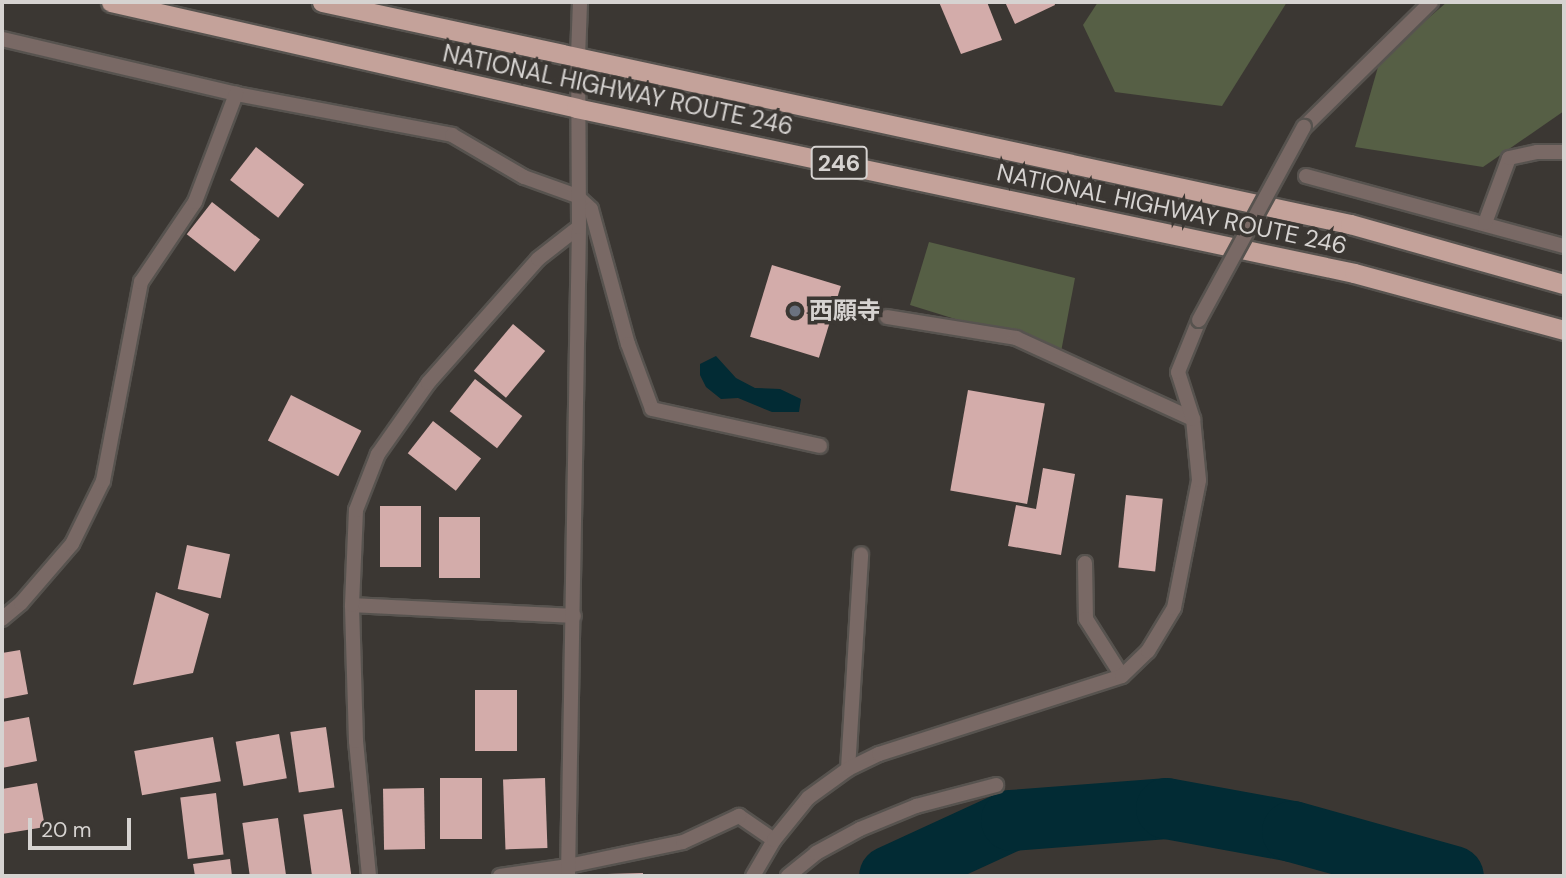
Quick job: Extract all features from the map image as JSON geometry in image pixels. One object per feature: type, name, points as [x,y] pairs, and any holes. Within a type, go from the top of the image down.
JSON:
[{"type":"highway","name":"NATIONAL HIGHWAY ROUTE 246","points":[[111,2],[576,108],[1354,273],[1564,330]]},
{"type":"highway","name":"NATIONAL HIGHWAY ROUTE 246","points":[[323,2],[1350,224],[1564,284]]},
{"type":"street","points":[[568,871],[579,227],[576,108],[580,2]]},
{"type":"street","points":[[753,876],[774,841],[808,798],[848,769],[879,754],[1122,676],[1149,651],[1174,608],[1199,480],[1193,419],[1178,372],[1199,320],[1304,127],[1432,2]]},
{"type":"street","points":[[2,39],[236,94],[452,135],[524,177],[577,196],[590,209],[628,344],[652,409],[820,446]]},
{"type":"street","points":[[2,619],[22,603],[72,544],[103,481],[141,282],[195,202],[236,94]]},
{"type":"street","points":[[1485,223],[1509,158],[1537,152],[1564,152]]},
{"type":"street","points":[[1306,176],[1564,246]]},
{"type":"street","points":[[369,876],[356,741],[352,605],[356,510],[378,454],[428,383],[537,258],[579,227]]},
{"type":"street","points":[[887,317],[1016,338],[1193,419]]},
{"type":"street","points":[[848,769],[861,554]]},
{"type":"street","points":[[1085,563],[1086,619],[1122,676]]},
{"type":"street","points":[[352,605],[574,616]]},
{"type":"street","points":[[788,876],[816,853],[860,829],[916,806],[996,785]]},
{"type":"street","points":[[500,876],[568,871],[683,842],[739,816],[774,841]]},
{"type":"green space","points":[[1098,2],[1287,2],[1222,106],[1115,92],[1083,25]]},
{"type":"green space","points":[[1447,2],[1564,2],[1564,111],[1483,167],[1355,147],[1380,60]]},
{"type":"green space","points":[[929,242],[1075,278],[1061,352],[910,305]]},
{"type":"water","points":[[716,356],[736,378],[755,388],[780,389],[801,399],[799,412],[772,412],[738,398],[721,399],[706,387],[700,375],[700,364]]},
{"type":"building","points":[[939,2],[987,2],[1002,40],[961,54]]},
{"type":"building","points":[[1005,2],[1054,2],[1055,5],[1015,24]]},
{"type":"building","points":[[256,147],[304,185],[278,218],[230,180]]},
{"type":"building","points":[[212,202],[260,240],[235,272],[187,234]]},
{"type":"building","name":"西願寺","points":[[772,265],[841,286],[819,358],[750,337]]},
{"type":"building","points":[[513,324],[545,351],[506,398],[474,371]]},
{"type":"building","points":[[475,379],[522,416],[497,448],[450,411]]},
{"type":"building","points":[[968,390],[1045,404],[1027,504],[950,490]]},
{"type":"building","points":[[291,395],[361,431],[338,476],[268,440]]},
{"type":"building","points":[[433,421],[481,459],[456,491],[408,453]]},
{"type":"building","points":[[1043,468],[1075,474],[1061,555],[1008,546],[1016,505],[1036,509]]},
{"type":"building","points":[[1126,495],[1163,499],[1155,571],[1118,568]]},
{"type":"building","points":[[380,506],[421,506],[421,567],[380,567]]},
{"type":"building","points":[[439,517],[480,517],[480,578],[439,578]]},
{"type":"building","points":[[187,545],[230,554],[221,598],[178,589]]},
{"type":"building","points":[[156,592],[209,614],[193,673],[133,685]]},
{"type":"building","points":[[20,650],[28,694],[2,699],[2,653]]},
{"type":"building","points":[[475,690],[517,690],[517,751],[475,751]]},
{"type":"building","points":[[29,717],[37,761],[2,768],[2,722]]},
{"type":"building","points":[[326,727],[334,787],[299,792],[290,732]]},
{"type":"building","points":[[279,734],[287,778],[243,786],[236,742]]},
{"type":"building","points":[[213,737],[221,781],[142,795],[134,751]]},
{"type":"building","points":[[440,778],[482,778],[482,839],[440,839]]},
{"type":"building","points":[[545,778],[547,848],[505,849],[503,779]]},
{"type":"building","points":[[37,783],[45,827],[2,834],[2,789]]},
{"type":"building","points":[[424,788],[425,849],[384,850],[383,789]]},
{"type":"building","points":[[216,793],[224,855],[188,859],[180,797]]},
{"type":"building","points":[[342,809],[351,876],[312,876],[303,814]]},
{"type":"building","points":[[278,818],[286,876],[250,876],[242,823]]},
{"type":"building","points":[[230,859],[232,876],[195,876],[193,864]]},
{"type":"building","points":[[643,873],[643,876],[607,876],[607,874]]},
{"type":"waterway","points":[[889,876],[1011,820],[1166,808],[1292,831],[1453,876]]},
{"type":"place","name":"西願寺","points":[[795,311]]}]
